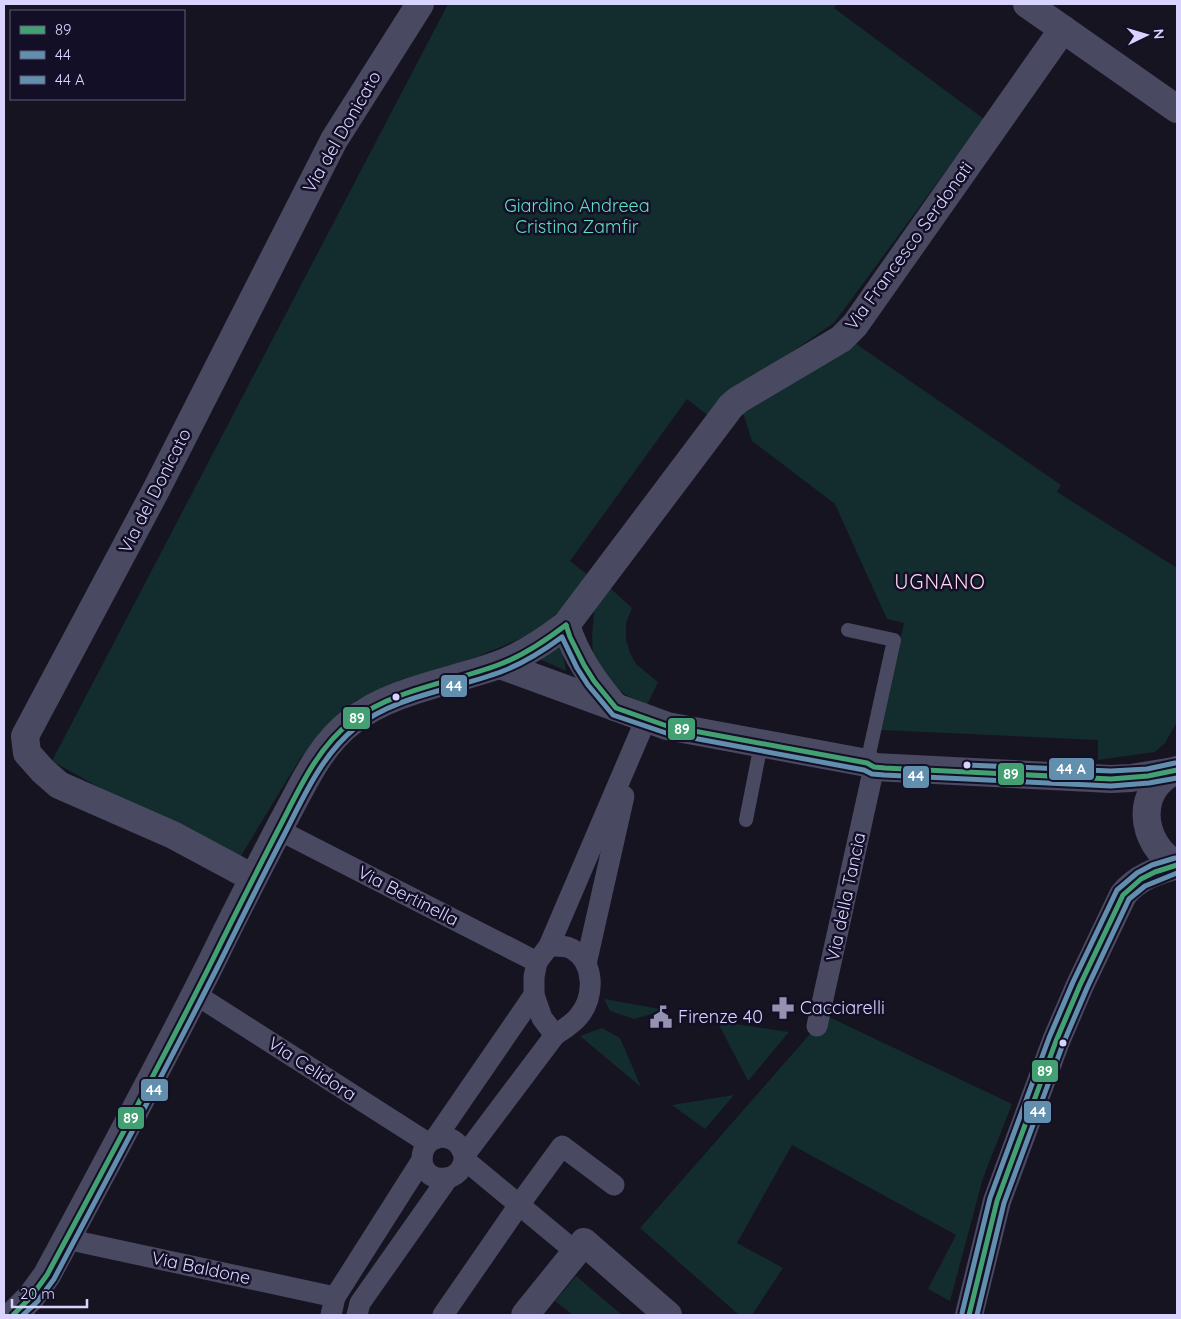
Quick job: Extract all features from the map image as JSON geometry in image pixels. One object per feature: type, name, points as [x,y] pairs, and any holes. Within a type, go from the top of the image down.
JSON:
[{"type":"street","name":"Via del Donicato","points":[[253,878],[173,835],[58,785],[27,753],[14,731],[156,490],[334,140],[420,4]]},
{"type":"street","points":[[1027,4],[1177,109]]},
{"type":"street","name":"Via Francesco Serdonati","points":[[13,1315],[31,1298],[47,1275],[195,994],[253,878],[324,748],[353,720],[378,705],[500,664],[531,650],[566,625],[731,406],[841,339],[855,325],[1063,29]]},
{"type":"street","points":[[566,625],[570,637],[594,681],[616,708],[641,731]]},
{"type":"street","points":[[500,664],[616,708]]},
{"type":"street","points":[[641,731],[667,726],[871,765],[1111,779],[1175,771]]},
{"type":"street","points":[[555,1035],[542,1018],[534,996],[534,977],[641,731]]},
{"type":"street","points":[[586,964],[641,731]]},
{"type":"street","name":"Via della Tancia","points":[[818,1026],[871,765]]},
{"type":"street","points":[[1175,771],[1166,776],[1154,790],[1147,807],[1146,816],[1147,826],[1154,845],[1161,854],[1177,865]]},
{"type":"street","points":[[1111,779],[1134,797],[1146,816]]},
{"type":"street","name":"Via Bertinella","points":[[279,830],[543,954]]},
{"type":"street","points":[[969,1315],[998,1201],[1056,1041],[1080,985],[1123,895],[1128,889],[1147,876],[1177,865]]},
{"type":"street","points":[[464,1158],[555,1035],[569,1026],[581,1014],[588,999],[591,979],[586,964],[573,950],[560,946],[543,954]]},
{"type":"street","name":"Via Celidora","points":[[195,994],[428,1147]]},
{"type":"street","points":[[333,1306],[428,1147],[534,996]]},
{"type":"street","points":[[448,1137],[454,1140],[462,1149],[463,1167],[458,1173],[448,1178],[435,1178],[424,1167],[428,1147],[448,1137]]},
{"type":"street","points":[[443,1315],[562,1146],[614,1185]]},
{"type":"street","points":[[464,1158],[576,1252]]},
{"type":"street","points":[[357,1315],[360,1303],[448,1178]]},
{"type":"street","name":"Via Baldone","points":[[66,1239],[333,1306]]},
{"type":"street","points":[[525,1315],[584,1242],[668,1315]]},
{"type":"lane","points":[[848,630],[894,640],[871,765]]},
{"type":"lane","points":[[746,820],[761,744]]},
{"type":"green space","name":"Giardino Andreea Cristina Zamfir","points":[[448,4],[837,4],[834,8],[984,119],[834,323],[727,396],[710,417],[687,399],[570,561],[588,575],[559,612],[545,624],[524,637],[474,658],[356,700],[301,757],[236,864],[52,761]]},
{"type":"green space","points":[[852,341],[1061,485],[1057,492],[1177,568],[1177,722],[1165,743],[1155,752],[1098,760],[1098,740],[881,730],[904,623],[887,619],[835,504],[752,441],[743,413]]},
{"type":"green space","points":[[609,587],[632,608],[626,623],[626,639],[630,653],[636,664],[658,682],[647,705],[615,688],[593,657],[594,611]]},
{"type":"green space","points":[[561,643],[566,671],[535,657]]},
{"type":"green space","points":[[604,999],[666,1010],[634,1019],[610,1011]]},
{"type":"green space","points":[[829,1017],[1012,1104],[983,1178],[950,1301],[928,1289],[956,1235],[792,1145],[737,1243],[783,1268],[752,1315],[739,1315],[640,1228],[817,1026]]},
{"type":"green space","points":[[717,1021],[789,1032],[748,1081]]},
{"type":"green space","points":[[602,1028],[620,1038],[641,1087],[580,1036]]},
{"type":"green space","points":[[734,1095],[705,1129],[672,1105]]},
{"type":"green space","points":[[576,1276],[622,1315],[573,1315],[555,1301]]},
{"type":"transit line","name":"89","points":[[566,625],[584,665],[594,681],[616,708],[667,726],[867,763],[874,767],[885,768],[1111,779],[1148,776],[1177,770]]},
{"type":"transit line","name":"89","points":[[13,1315],[31,1297],[47,1275],[172,1040],[300,787],[328,744],[352,721],[386,701],[507,661],[534,648],[566,625]]},
{"type":"transit line","name":"44","points":[[23,1315],[37,1302],[54,1279],[178,1045],[314,778],[332,751],[343,739],[371,717],[389,708],[407,700],[503,671],[533,656],[562,637],[577,668],[588,685],[613,715],[666,733],[864,770],[872,774],[1111,786],[1149,783],[1177,778]]},
{"type":"transit line","points":[[967,765],[1111,771],[1147,769],[1175,763]]},
{"type":"transit line","points":[[962,1313],[990,1198],[1049,1038],[1073,982],[1117,890],[1137,873],[1152,865],[1175,858]]},
{"type":"transit line","name":"89","points":[[969,1315],[997,1201],[1056,1041],[1080,985],[1123,895],[1141,879],[1177,865]]},
{"type":"transit line","name":"44","points":[[977,1315],[1004,1203],[1063,1044],[1087,988],[1129,899],[1145,886],[1177,873]]},
{"type":"place","name":"Cacciarelli","points":[[783,1008]]},
{"type":"place","name":"Firenze 40","points":[[661,1017]]},
{"type":"district","name":"UGNANO","points":[[940,582]]}]
